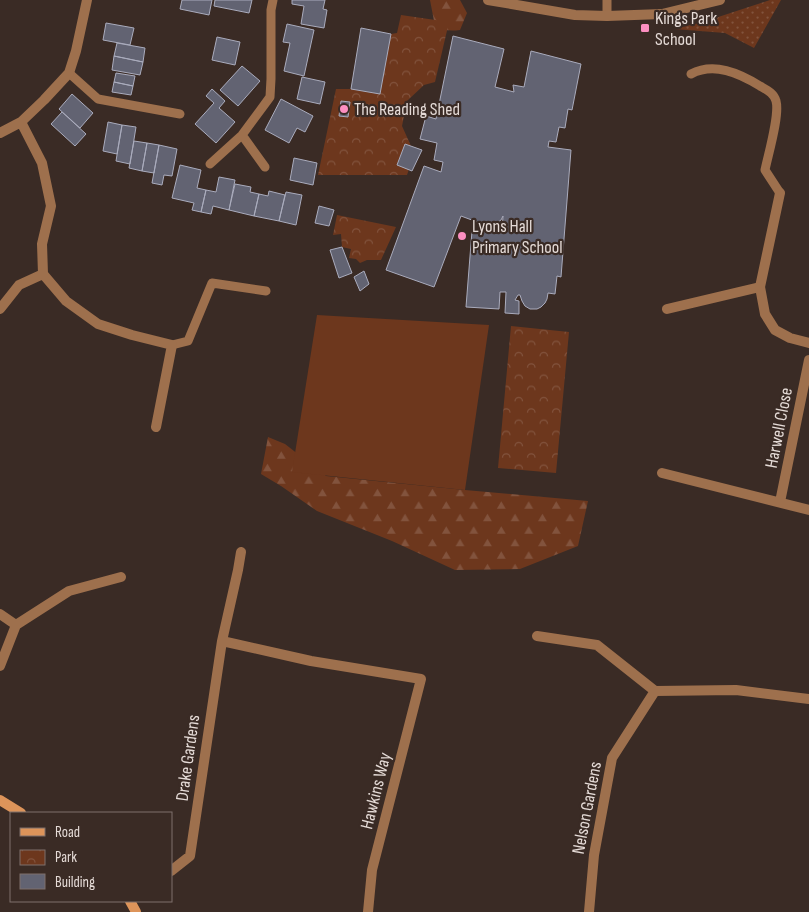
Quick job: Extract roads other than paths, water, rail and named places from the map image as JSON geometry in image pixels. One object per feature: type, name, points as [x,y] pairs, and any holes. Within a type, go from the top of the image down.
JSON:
[{"type":"street","points":[[0,133],[21,122],[69,73],[76,51],[87,0]]},
{"type":"street","points":[[488,0],[575,15],[607,16],[662,14],[720,0]]},
{"type":"street","points":[[21,122],[42,163],[51,206],[42,244],[43,274],[66,301],[98,324],[172,345],[156,427]]},
{"type":"street","points":[[780,193],[760,287],[765,314],[774,330],[790,338],[809,343]]},
{"type":"street","points":[[0,309],[19,285],[43,274]]},
{"type":"street","points":[[667,309],[760,287]]},
{"type":"street","name":"Harwell Close","points":[[780,502],[809,360]]},
{"type":"street","points":[[662,473],[809,510]]},
{"type":"street","name":"Drake Gardens","points":[[172,870],[190,856],[222,641],[242,552]]},
{"type":"street","points":[[0,666],[16,625],[69,591],[121,577]]},
{"type":"street","points":[[0,614],[16,625]]},
{"type":"street","points":[[537,636],[597,645],[655,691],[736,690],[809,699]]},
{"type":"street","name":"Hawkins Way","points":[[222,641],[311,661],[421,679],[372,870],[368,912]]},
{"type":"street","name":"Nelson Gardens","points":[[589,912],[594,855],[612,758],[655,691]]},
{"type":"street","points":[[0,800],[19,812]]},
{"type":"lane","points":[[210,164],[242,135],[270,97],[271,10],[273,0]]},
{"type":"lane","points":[[607,0],[607,16]]},
{"type":"lane","points":[[691,74],[700,69],[723,69],[741,75],[773,94],[777,103],[777,117],[765,170],[780,193]]},
{"type":"lane","points":[[69,73],[98,99],[180,114]]},
{"type":"lane","points":[[242,135],[265,167]]},
{"type":"lane","points":[[172,345],[188,341],[212,283],[266,291]]},
{"type":"place","name":"Kings Park School","points":[[645,28]]},
{"type":"place","name":"The Reading Shed","points":[[344,109]]},
{"type":"place","name":"Lyons Hall Primary School","points":[[462,236]]}]
